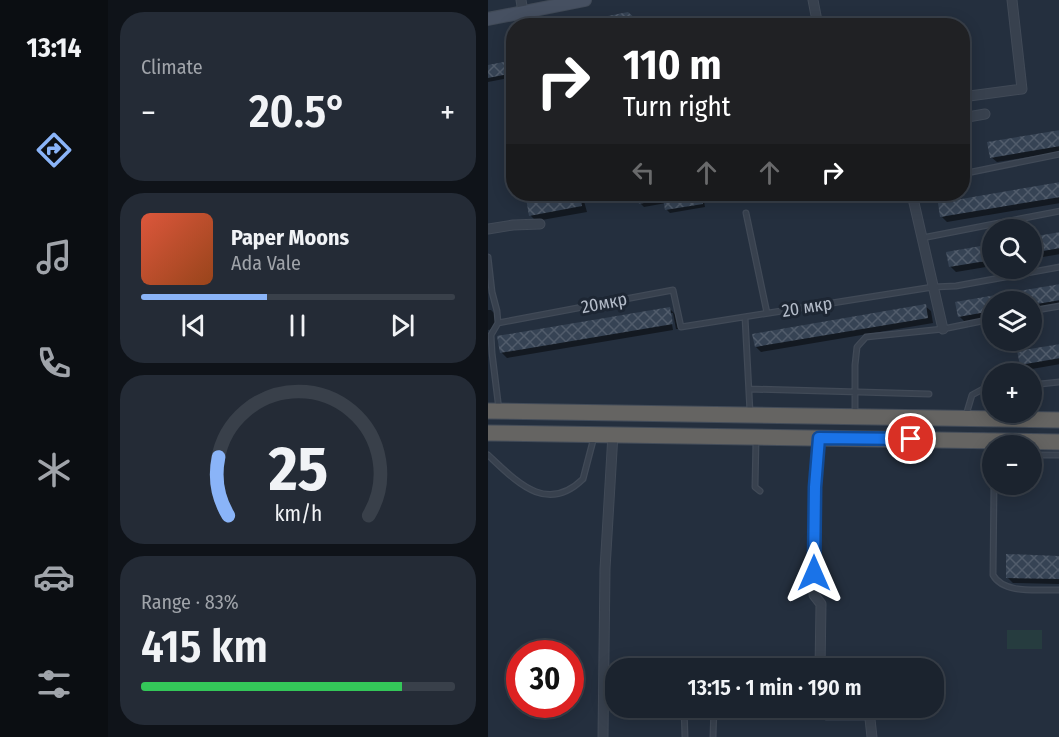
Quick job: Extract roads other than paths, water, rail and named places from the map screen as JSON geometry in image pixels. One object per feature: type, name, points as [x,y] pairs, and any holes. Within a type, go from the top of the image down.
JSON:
[{"type":"highway","points":[[494,411],[1060,420]]},
{"type":"highway","points":[[593,412],[602,419],[601,429],[594,435]]},
{"type":"highway","points":[[613,434],[606,426],[609,417],[614,413]]},
{"type":"highway","points":[[890,417],[891,439]]},
{"type":"highway","points":[[488,433],[982,443]]},
{"type":"main road","points":[[488,19],[522,6],[585,0]]},
{"type":"street","points":[[814,0],[817,18]]},
{"type":"street","points":[[970,95],[1022,89],[1012,0]]},
{"type":"street","points":[[970,117],[985,114]]},
{"type":"street","points":[[914,201],[942,329]]},
{"type":"street","points":[[488,229],[540,224]]},
{"type":"street","points":[[603,737],[605,569],[613,434]]},
{"type":"street","points":[[819,438],[815,487],[814,595],[821,604],[820,658]]},
{"type":"street","points":[[870,718],[872,737]]},
{"type":"lane","points":[[970,172],[1060,154]]},
{"type":"lane","points":[[922,238],[1060,211]]},
{"type":"lane","points":[[746,213],[767,313]]},
{"type":"lane","points":[[488,256],[490,292],[497,311],[498,323],[491,334],[496,388],[494,411]]},
{"type":"lane","points":[[933,287],[956,286],[1060,267]]},
{"type":"lane","name":"20 мкр","points":[[682,327],[933,287]]},
{"type":"lane","name":"20мкр","points":[[498,323],[672,290],[682,327]]},
{"type":"lane","points":[[1042,309],[1060,306]]},
{"type":"lane","points":[[745,317],[750,415]]},
{"type":"lane","points":[[855,417],[857,347],[866,337],[942,329],[982,321]]},
{"type":"lane","points":[[1042,384],[1060,382]]},
{"type":"lane","points":[[488,388],[496,388]]},
{"type":"lane","points":[[749,389],[929,394]]},
{"type":"lane","points":[[965,418],[972,395],[982,390]]},
{"type":"lane","points":[[488,455],[524,487],[551,495],[566,491],[583,480],[594,435]]},
{"type":"lane","points":[[756,437],[755,487],[760,491]]},
{"type":"lane","points":[[1052,446],[1060,455]]},
{"type":"lane","points":[[994,495],[993,575],[996,580],[1009,588],[1060,590]]},
{"type":"lane","points":[[684,718],[685,737]]},
{"type":"lane","points":[[713,737],[714,718]]}]
